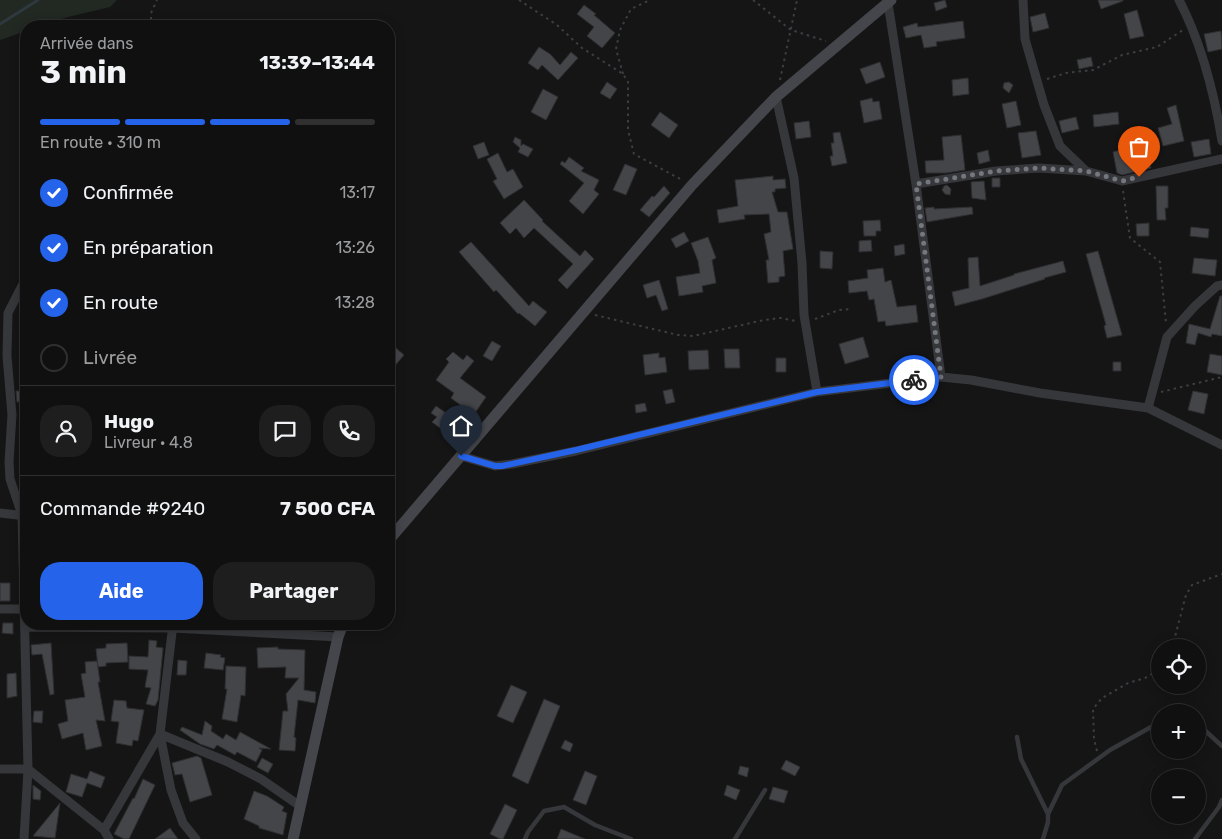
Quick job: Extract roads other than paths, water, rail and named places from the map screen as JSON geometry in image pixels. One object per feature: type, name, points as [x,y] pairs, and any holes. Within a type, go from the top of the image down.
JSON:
[{"type":"main road","points":[[395,533],[692,186],[776,97],[890,2]]},
{"type":"main road","points":[[293,839],[341,630]]},
{"type":"street","points":[[1023,0],[1025,39],[1044,105],[1060,146],[1086,171]]},
{"type":"street","points":[[1179,0],[1192,24],[1215,98],[1222,141]]},
{"type":"street","points":[[890,2],[941,377]]},
{"type":"street","points":[[776,97],[794,178],[802,263],[805,323],[817,392]]},
{"type":"street","points":[[916,184],[996,171],[1039,168],[1086,171],[1122,181],[1222,158]]},
{"type":"street","points":[[1148,408],[1167,337],[1195,306],[1217,286],[1222,285]]},
{"type":"street","points":[[20,290],[8,313],[7,356],[12,415],[9,462],[10,479],[20,505]]},
{"type":"street","points":[[461,456],[495,466],[512,464],[817,392],[941,377],[1148,408],[1222,445]]},
{"type":"street","points":[[0,513],[20,516]]},
{"type":"street","points":[[0,609],[20,609]]},
{"type":"street","points":[[24,839],[28,769],[25,630]]},
{"type":"street","points":[[173,630],[160,734],[171,790],[183,823],[196,839]]},
{"type":"street","points":[[233,630],[338,637]]},
{"type":"street","points":[[160,734],[261,778],[300,806]]},
{"type":"street","points":[[104,830],[160,734]]},
{"type":"street","points":[[0,769],[28,769],[104,830],[109,839]]},
{"type":"lane","points":[[1043,839],[1048,822],[1048,814],[1062,785],[1099,758],[1151,727]]},
{"type":"lane","points":[[1206,731],[1222,746]]},
{"type":"lane","points":[[1017,737],[1021,759],[1048,814]]},
{"type":"lane","points":[[735,839],[765,790]]},
{"type":"lane","points":[[1196,839],[1222,800]]},
{"type":"lane","points":[[526,839],[528,832],[544,811],[564,807],[595,825],[631,839]]},
{"type":"waterway","points":[[0,24],[38,0]]}]
